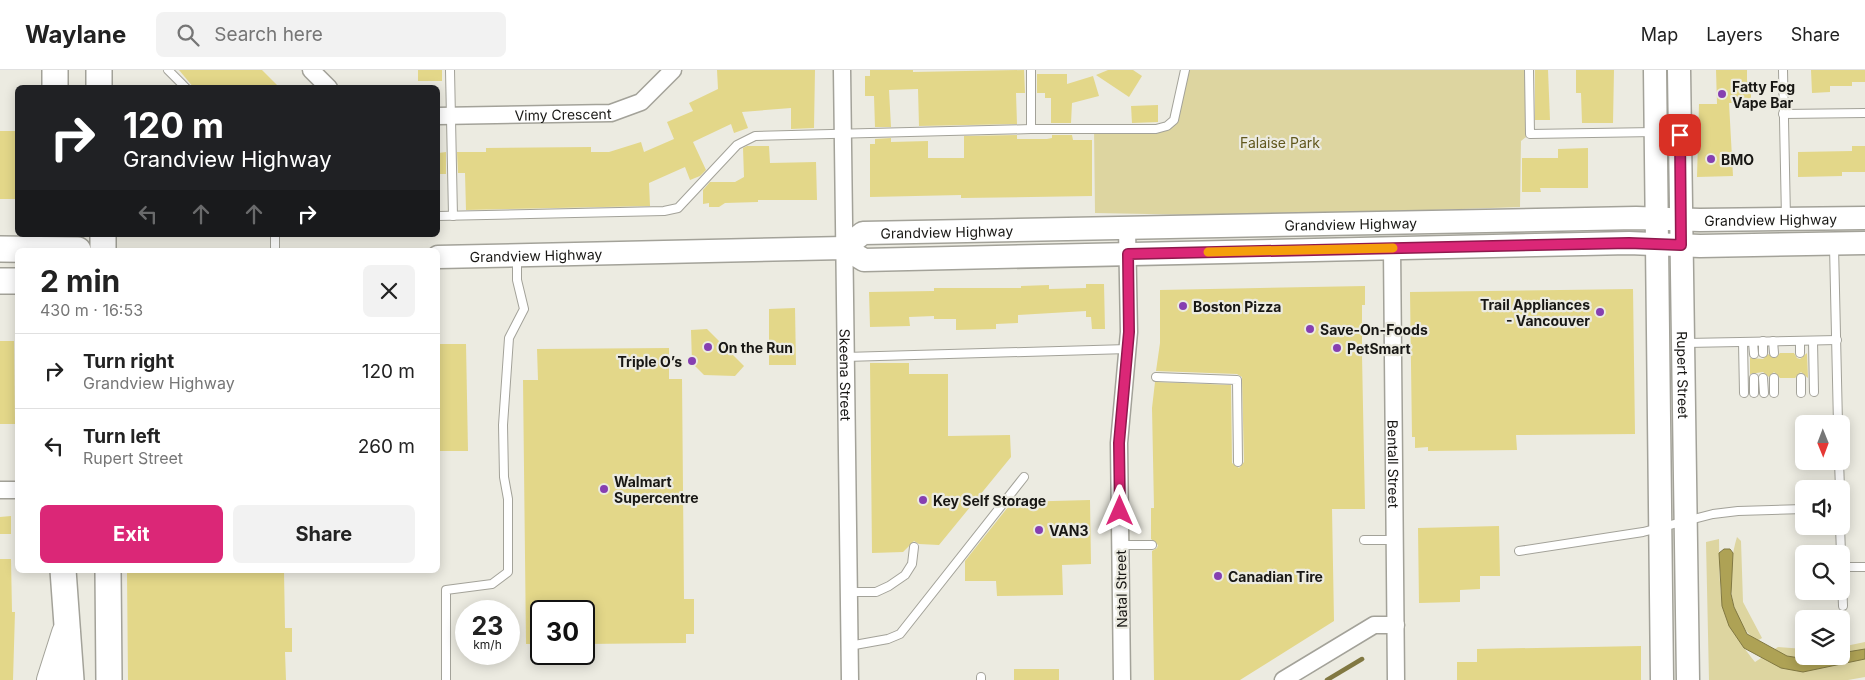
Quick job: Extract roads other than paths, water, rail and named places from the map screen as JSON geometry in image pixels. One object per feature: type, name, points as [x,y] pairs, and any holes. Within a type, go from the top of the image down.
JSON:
[{"type":"highway","points":[[51,680],[66,632]]},
{"type":"main road","points":[[55,70],[55,85]]},
{"type":"main road","points":[[99,70],[100,85]]},
{"type":"main road","name":"Rupert Street","points":[[1655,70],[1662,680]]},
{"type":"main road","name":"Rupert Street","points":[[1678,70],[1684,343],[1688,680]]},
{"type":"main road","name":"Grandview Highway","points":[[844,248],[863,233],[1656,219],[1865,218]]},
{"type":"main road","name":"Grandview Highway","points":[[440,257],[844,248],[864,260],[1392,248],[1865,243]]},
{"type":"main road","points":[[21,248],[62,246]]},
{"type":"main road","points":[[0,249],[15,248]]},
{"type":"main road","points":[[0,281],[15,281]]},
{"type":"main road","points":[[63,573],[71,680]]},
{"type":"main road","points":[[108,573],[109,680]]},
{"type":"street","points":[[311,70],[326,85]]},
{"type":"street","name":"Vimy Crescent","points":[[444,115],[611,113],[640,102],[673,70]]},
{"type":"street","name":"Skeena Street","points":[[842,70],[850,680]]},
{"type":"street","name":"Natal Street","points":[[1122,680],[1119,443],[1128,349],[1127,228]]},
{"type":"street","name":"Bentall Street","points":[[1392,248],[1396,680]]},
{"type":"street","points":[[0,490],[15,490]]},
{"type":"street","points":[[1283,680],[1374,625],[1396,625]]},
{"type":"lane","points":[[168,70],[183,85]]},
{"type":"lane","points":[[450,70],[444,115],[453,216]]},
{"type":"lane","points":[[1031,70],[1031,129]]},
{"type":"lane","points":[[440,216],[664,211],[678,208],[737,145],[755,136],[842,132],[1156,129],[1167,126],[1174,120],[1185,70]]},
{"type":"lane","points":[[1529,70],[1530,134],[1656,132]]},
{"type":"lane","points":[[1783,70],[1786,219]]},
{"type":"lane","points":[[1783,114],[1865,113]]},
{"type":"lane","points":[[1834,244],[1838,415]]},
{"type":"lane","points":[[446,680],[446,590],[492,584],[508,572],[508,499],[504,477],[503,425],[509,338],[524,309],[516,280],[517,255]]},
{"type":"lane","points":[[1813,340],[1814,392]]},
{"type":"lane","points":[[1684,343],[1836,340]]},
{"type":"lane","points":[[1763,341],[1763,353]]},
{"type":"lane","points":[[1773,341],[1774,353]]},
{"type":"lane","points":[[1800,341],[1800,353]]},
{"type":"lane","points":[[1743,342],[1744,394]]},
{"type":"lane","points":[[1753,342],[1754,354]]},
{"type":"lane","points":[[845,357],[1128,349]]},
{"type":"lane","points":[[1156,377],[1237,380],[1238,462]]},
{"type":"lane","points":[[1754,378],[1754,393]]},
{"type":"lane","points":[[1763,378],[1764,393]]},
{"type":"lane","points":[[1774,378],[1774,393]]},
{"type":"lane","points":[[1801,378],[1801,393]]},
{"type":"lane","points":[[849,646],[888,639],[900,634],[1024,477]]},
{"type":"lane","points":[[1519,551],[1660,527],[1686,520],[1738,511],[1795,509]]},
{"type":"lane","points":[[1364,540],[1395,540]]},
{"type":"lane","points":[[1120,545],[1152,545]]},
{"type":"lane","points":[[848,592],[876,592],[889,586],[905,574],[912,564],[914,547]]},
{"type":"lane","points":[[1850,567],[1865,567]]},
{"type":"lane","points":[[1843,600],[1843,606]]},
{"type":"waterway","points":[[1327,680],[1362,659]]},
{"type":"place","name":"Fatty Fog Vape Bar","points":[[1722,94]]},
{"type":"place","name":"BMO","points":[[1711,159]]},
{"type":"place","name":"Boston Pizza","points":[[1183,306]]},
{"type":"place","name":"Trail Appliances - Vancouver","points":[[1600,312]]},
{"type":"place","name":"Save-On-Foods","points":[[1310,329]]},
{"type":"place","name":"On the Run","points":[[708,347]]},
{"type":"place","name":"PetSmart","points":[[1337,348]]},
{"type":"place","name":"Triple O’s","points":[[692,361]]},
{"type":"place","name":"Walmart Supercentre","points":[[604,489]]},
{"type":"place","name":"Key Self Storage","points":[[923,500]]},
{"type":"place","name":"VAN3","points":[[1039,530]]},
{"type":"place","name":"Canadian Tire","points":[[1218,576]]},
{"type":"park label","name":"Falaise Park","points":[[1280,142]]}]
